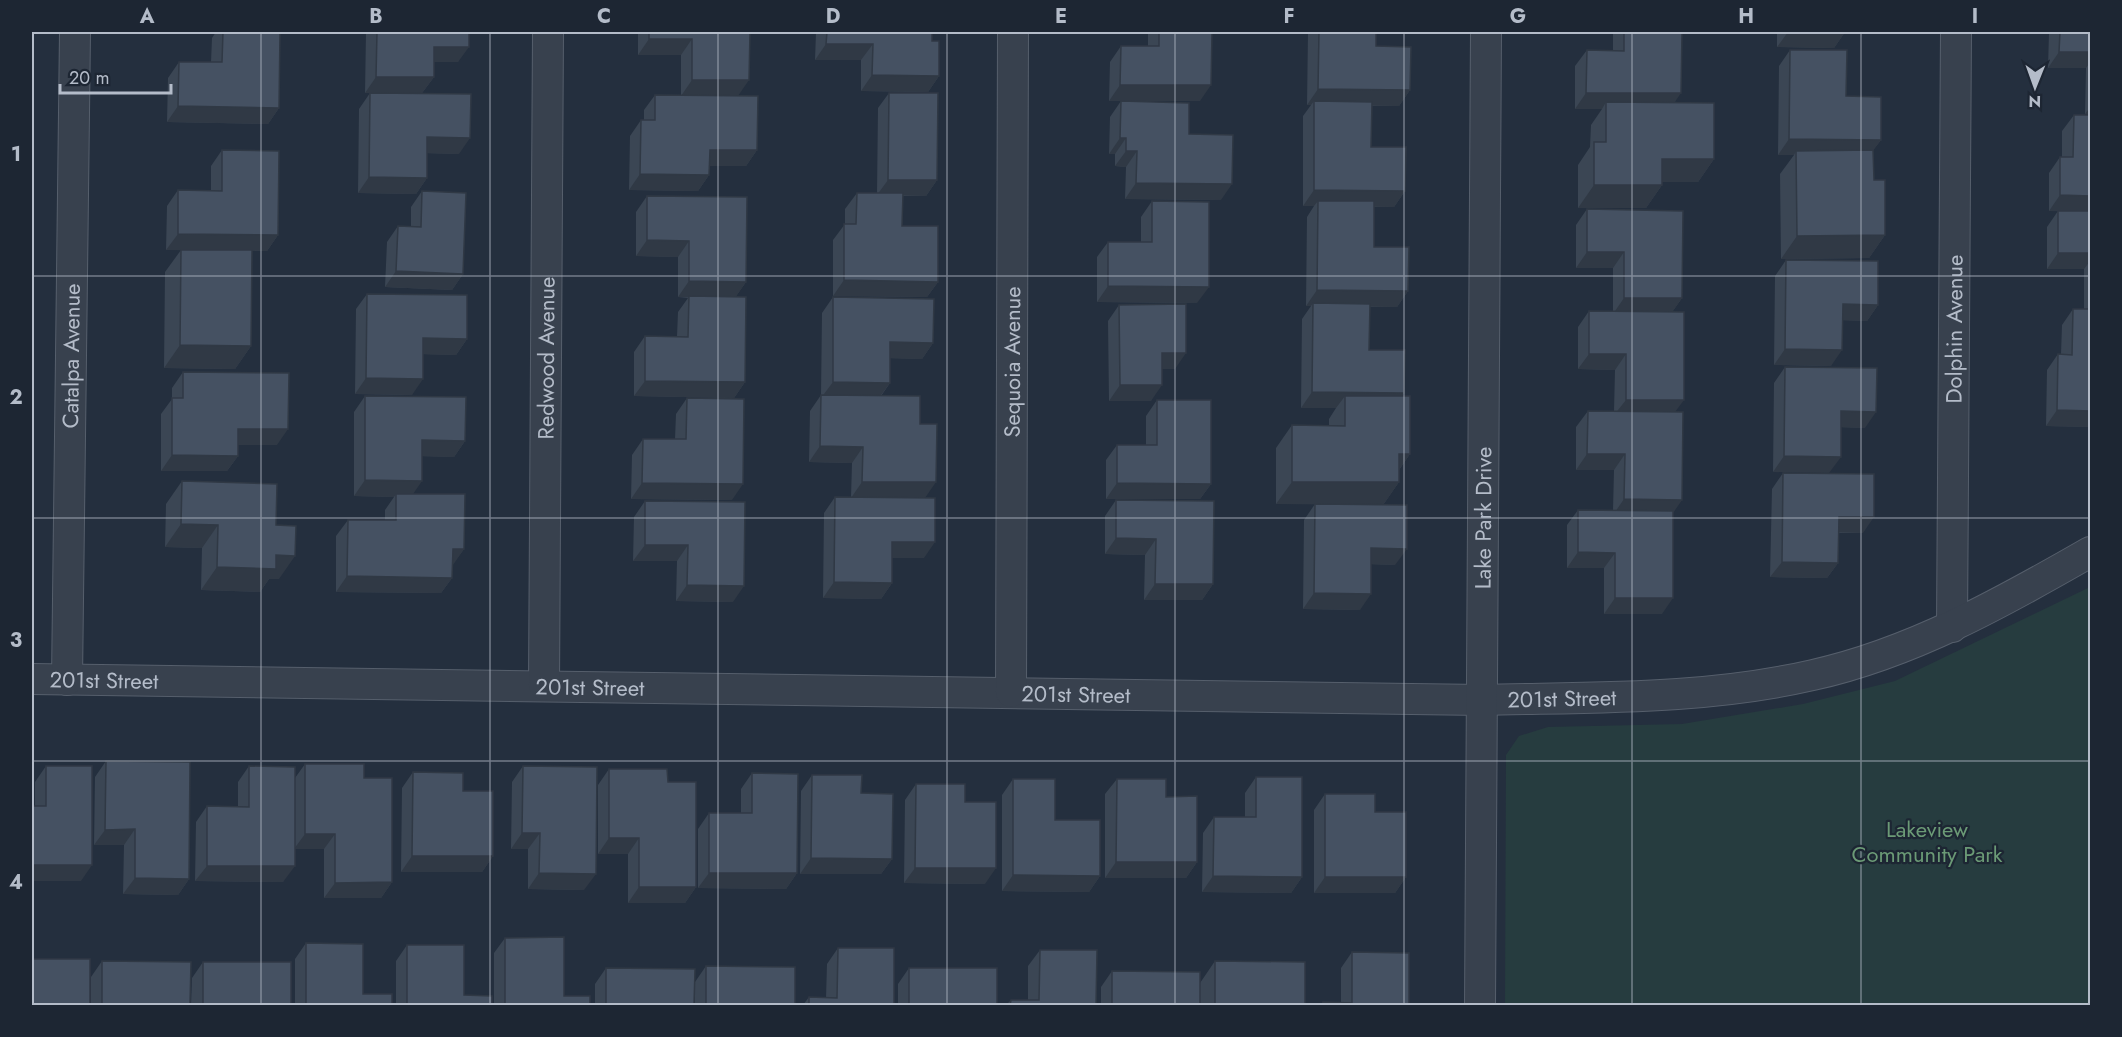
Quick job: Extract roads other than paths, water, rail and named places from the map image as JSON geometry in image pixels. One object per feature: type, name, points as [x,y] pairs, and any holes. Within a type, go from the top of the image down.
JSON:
[{"type":"street","name":"Catalpa Avenue","points":[[67,680],[75,32]]},
{"type":"street","name":"Redwood Avenue","points":[[544,685],[548,32]]},
{"type":"street","name":"Sequoia Avenue","points":[[1011,692],[1013,32]]},
{"type":"street","name":"Lake Park Drive","points":[[1480,1005],[1486,32]]},
{"type":"street","name":"Dolphin Avenue","points":[[1952,627],[1956,32]]},
{"type":"street","name":"201st Street","points":[[32,680],[544,685],[1482,700],[1678,695],[1747,688],[1814,675],[1884,654],[1952,627],[2091,552]]},
{"type":"park label","name":"Lakeview Community Park","points":[[1927,842]]}]
